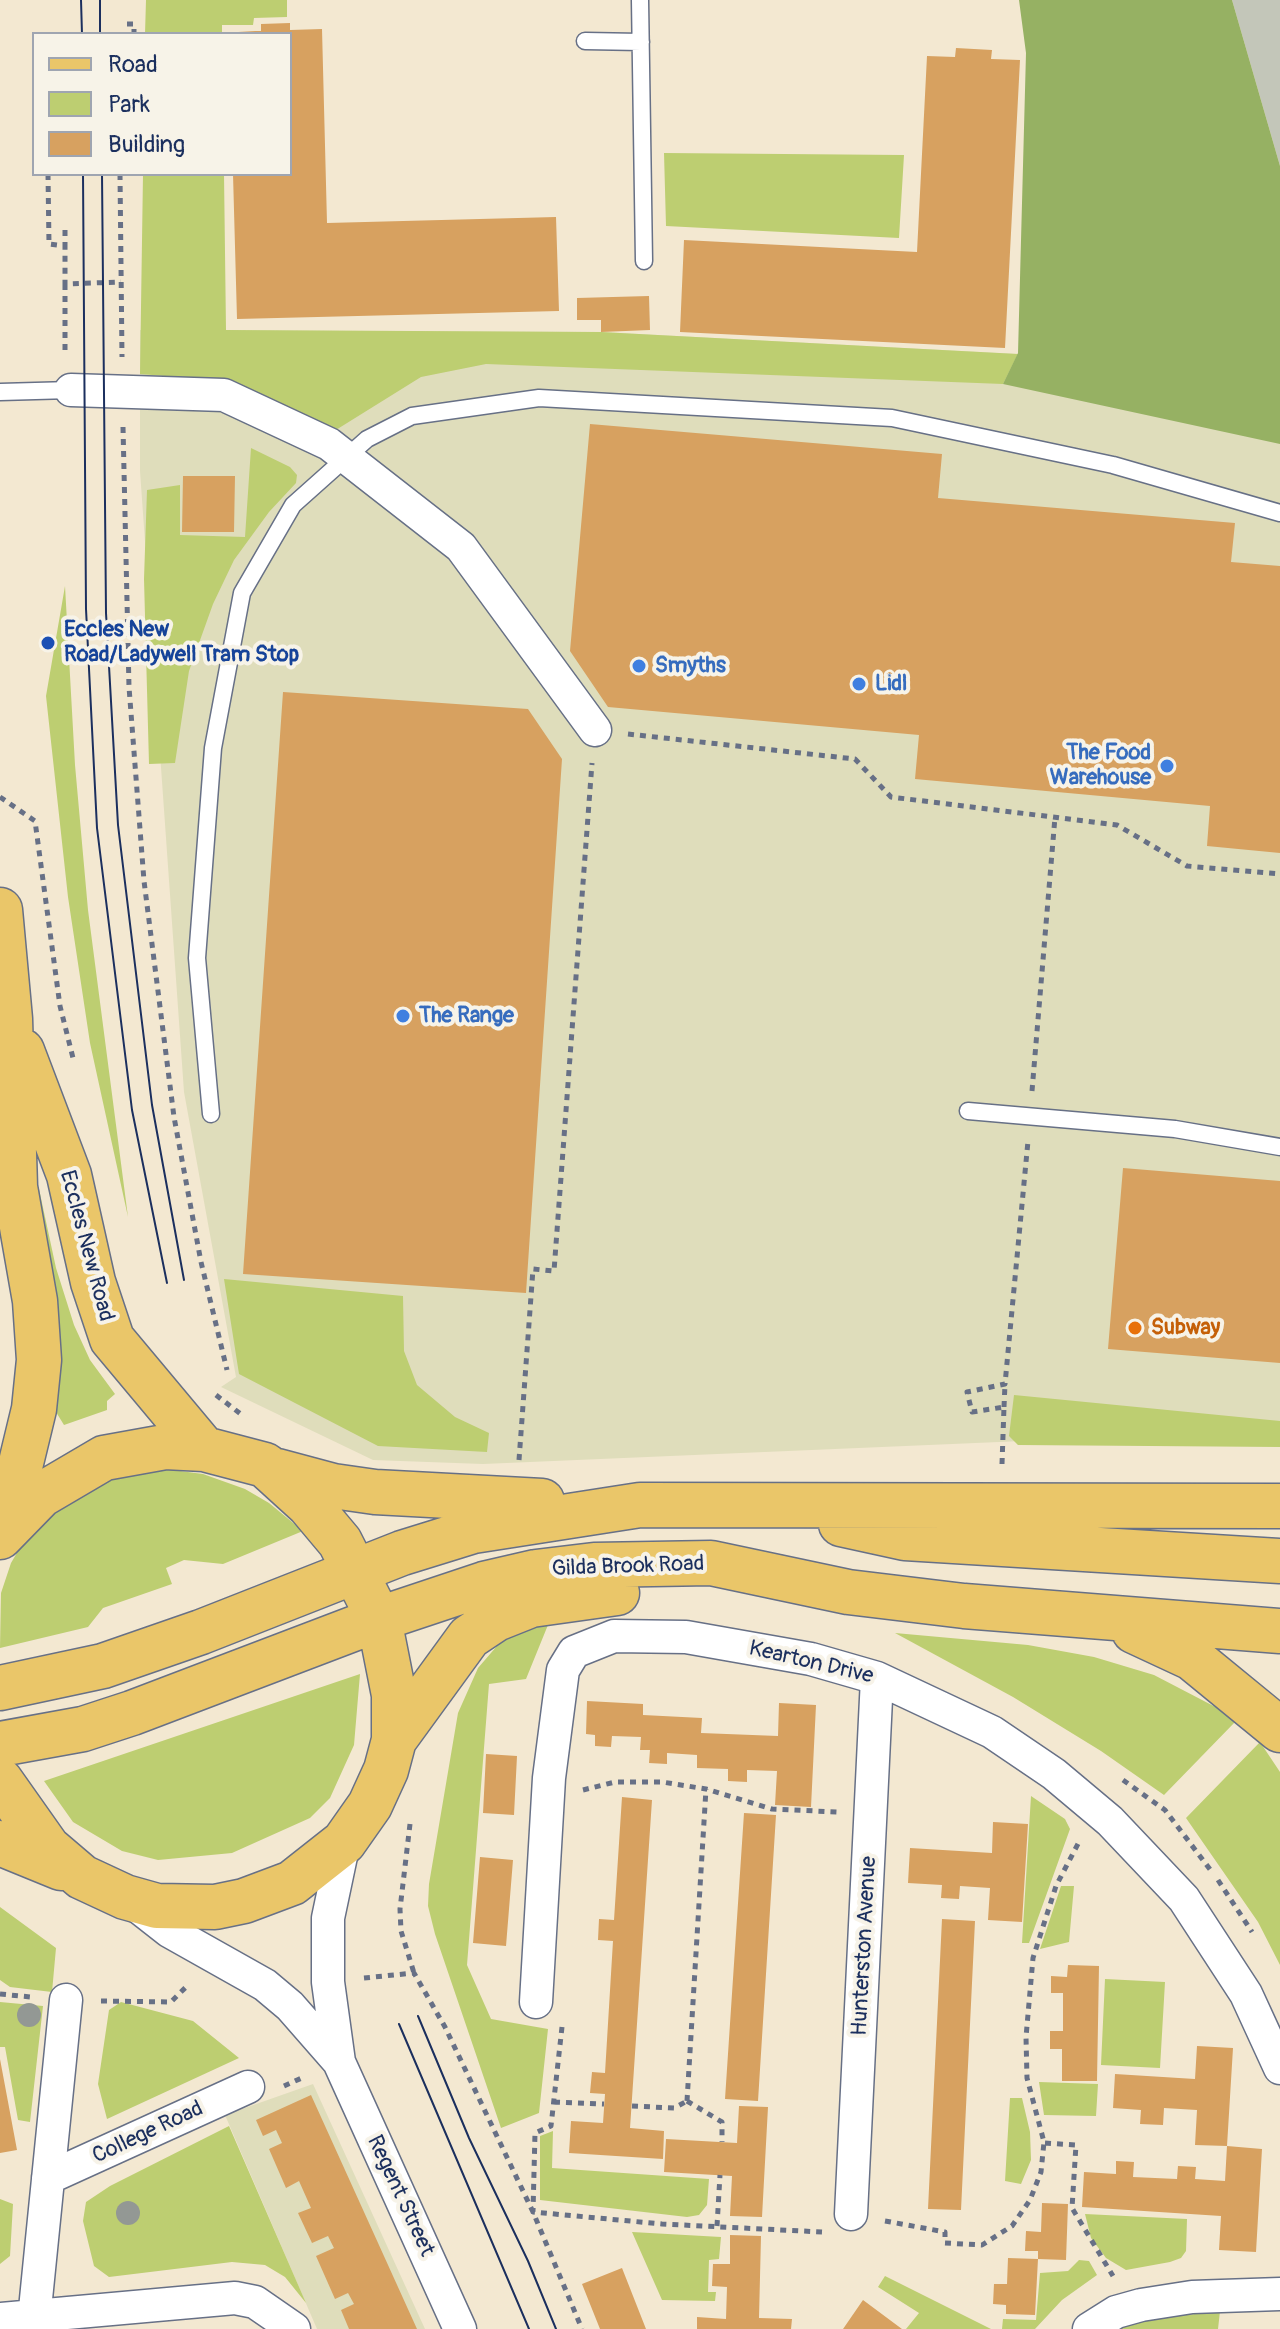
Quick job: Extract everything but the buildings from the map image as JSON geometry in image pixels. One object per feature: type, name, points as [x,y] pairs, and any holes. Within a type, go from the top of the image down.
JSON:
[{"type":"main road","name":"Eccles New Road","points":[[0,910],[10,1019],[15,1187],[35,1301],[39,1360],[34,1409],[2,1533]]},
{"type":"main road","name":"Eccles New Road","points":[[10,1019],[69,1175],[93,1282],[112,1339],[204,1449]]},
{"type":"main road","points":[[2,1533],[56,1483],[104,1458],[165,1447],[204,1449],[333,1486],[375,1492],[517,1500],[761,1506],[1280,1506]]},
{"type":"main road","points":[[0,1843],[125,1897],[157,1906],[185,1908],[244,1901],[292,1883],[344,1842],[370,1805],[386,1770],[394,1740],[394,1695],[379,1619],[356,1571],[319,1516],[265,1465]]},
{"type":"main road","points":[[0,1688],[103,1666],[356,1571],[473,1531],[640,1505]]},
{"type":"main road","points":[[761,1506],[905,1538],[1280,1561]]},
{"type":"main road","name":"Gilda Brook Road","points":[[0,1744],[83,1729],[132,1713],[379,1619],[484,1584],[536,1572],[594,1565],[711,1563],[848,1592],[1067,1616],[1280,1631]]},
{"type":"main road","points":[[394,1740],[469,1637],[496,1619],[531,1605],[626,1592],[848,1592]]},
{"type":"main road","points":[[1067,1616],[1143,1633],[1192,1658],[1280,1730]]},
{"type":"main road","points":[[0,1780],[48,1848],[82,1877]]},
{"type":"street","points":[[68,390],[224,395],[329,444],[461,547],[595,730]]},
{"type":"street","name":"Kearton Drive","points":[[536,2002],[548,1799],[556,1705],[563,1670],[574,1652],[614,1636],[686,1637],[811,1659],[877,1678],[992,1732],[1054,1774],[1158,1869],[1217,1944],[1266,2031],[1280,2068]]},
{"type":"street","name":"Hunterston Avenue","points":[[851,2214],[877,1678]]},
{"type":"street","name":"Regent Street","points":[[344,1842],[328,1918],[328,1982],[339,2062],[460,2329]]},
{"type":"street","name":"Regent Street","points":[[125,1897],[169,1931],[265,1985],[290,2006],[339,2062]]},
{"type":"street","points":[[34,2319],[66,2000]]},
{"type":"street","name":"College Road","points":[[48,2178],[248,2087]]},
{"type":"street","points":[[1089,2329],[1116,2312],[1192,2297],[1280,2294]]},
{"type":"street","points":[[0,2319],[34,2319],[235,2298],[255,2302],[294,2329]]},
{"type":"lane","points":[[640,0],[644,261]]},
{"type":"lane","points":[[585,41],[641,42]]},
{"type":"lane","points":[[0,392],[68,390]]},
{"type":"lane","points":[[211,1114],[197,958],[213,748],[242,593],[293,505],[367,439],[412,416],[539,398],[892,418],[1113,465],[1280,513]]},
{"type":"lane","points":[[968,1111],[1175,1129],[1280,1147]]},
{"type":"path","points":[[127,24],[134,24],[134,32]]},
{"type":"path","points":[[48,176],[49,244],[65,246]]},
{"type":"path","points":[[120,176],[129,687],[144,881],[174,1117],[201,1262],[227,1370]]},
{"type":"path","points":[[65,230],[68,390]]},
{"type":"path","points":[[65,284],[121,282]]},
{"type":"path","points":[[517,1500],[533,1269],[554,1271],[595,730],[855,759],[891,797],[1117,825],[1187,866],[1280,874]]},
{"type":"path","points":[[0,797],[35,821],[60,1006],[75,1065]]},
{"type":"path","points":[[1001,1505],[1005,1384],[1055,817]]},
{"type":"path","points":[[1004,1407],[972,1412],[967,1392],[1005,1384]]},
{"type":"path","points":[[213,1393],[239,1410],[265,1465]]},
{"type":"path","points":[[548,1799],[615,1782],[662,1782],[706,1789],[772,1809],[871,1814]]},
{"type":"path","points":[[687,2101],[706,1789]]},
{"type":"path","points":[[533,2212],[850,2233],[851,2214],[945,2232],[945,2243],[982,2245],[1012,2226],[1030,2200],[1041,2172],[1044,2142],[1027,2078],[1026,2037],[1033,1958],[1056,1886],[1097,1811]]},
{"type":"path","points":[[411,1819],[400,1909],[401,1931],[414,1973],[445,2027],[533,2212],[582,2329]]},
{"type":"path","points":[[328,1982],[414,1973]]},
{"type":"path","points":[[66,2000],[171,2002],[188,1985]]},
{"type":"path","points":[[0,1990],[7,1995]]},
{"type":"path","points":[[533,2212],[535,2133],[551,2126],[562,2024],[536,2002]]},
{"type":"path","points":[[248,2087],[274,2090],[339,2062]]},
{"type":"path","points":[[632,2106],[674,2108],[687,2101]]},
{"type":"path","points":[[687,2101],[722,2122],[722,2142]]},
{"type":"path","points":[[554,2102],[604,2104]]},
{"type":"path","points":[[1044,2142],[1076,2145],[1072,2208],[1093,2248],[1133,2308]]},
{"type":"path","points":[[717,2226],[720,2175]]},
{"type":"shaded area","points":[[1232,0],[1280,0],[1280,166]]},
{"type":"shaded area","points":[[140,330],[601,332],[1018,354],[1280,439],[1280,1436],[1093,1438],[483,1464],[373,1460],[221,1387],[236,1377],[184,1092],[140,471]]},
{"type":"shaded area","points":[[313,2084],[425,2329],[317,2329],[225,2115]]},
{"type":"green space","points":[[146,0],[287,0],[287,17],[254,18],[253,25],[222,25],[222,32],[145,32]]},
{"type":"green space","points":[[1019,0],[1232,0],[1280,166],[1280,444],[1003,384],[1018,353],[1026,53]]},
{"type":"green space","points":[[664,153],[904,155],[899,238],[666,226]]},
{"type":"green space","points":[[143,176],[224,176],[226,330],[601,332],[1018,354],[1003,384],[486,364],[421,377],[331,433],[226,381],[140,374]]},
{"type":"green space","points":[[251,448],[290,467],[297,475],[296,483],[269,512],[234,560],[213,604],[189,671],[175,763],[149,764],[144,579],[147,490],[180,485],[180,535],[245,537]]},
{"type":"green space","points":[[65,586],[75,765],[88,910],[128,1217],[90,1043],[68,897],[46,696]]},
{"type":"green space","points":[[39,1189],[56,1268],[74,1325],[90,1360],[115,1394],[107,1401],[107,1410],[64,1425],[48,1399],[30,1190]]},
{"type":"green space","points":[[224,1279],[403,1296],[404,1351],[417,1385],[455,1417],[489,1433],[487,1452],[378,1446],[239,1374]]},
{"type":"green space","points":[[1014,1395],[1280,1421],[1280,1447],[1018,1445],[1009,1436]]},
{"type":"green space","points":[[165,1469],[203,1474],[245,1489],[269,1503],[303,1531],[223,1564],[184,1560],[166,1568],[172,1584],[103,1608],[88,1627],[0,1648],[1,1593],[11,1563],[28,1534],[47,1516],[79,1499],[75,1490],[105,1479]]},
{"type":"green space","points":[[550,1620],[526,1679],[489,1684],[467,1965],[491,2019],[548,2029],[539,2113],[501,2128],[435,1934],[428,1906],[429,1884],[458,1713],[478,1668],[503,1639]]},
{"type":"green space","points":[[895,1633],[1028,1645],[1094,1657],[1154,1675],[1227,1713],[1235,1722],[1164,1795],[1101,1751],[1013,1697]]},
{"type":"green space","points":[[360,1674],[354,1745],[330,1798],[310,1818],[232,1853],[158,1860],[122,1851],[73,1822],[44,1781]]},
{"type":"green space","points":[[1260,1742],[1280,1772],[1280,1965],[1258,1922],[1186,1818]]},
{"type":"green space","points":[[1031,1796],[1065,1819],[1070,1829],[1029,1943],[1022,1943]]},
{"type":"green space","points":[[1061,1886],[1074,1886],[1069,1942],[1040,1949]]},
{"type":"green space","points":[[0,1907],[56,1948],[52,1992],[10,1987],[0,1980]]},
{"type":"green space","points":[[1105,1979],[1165,1982],[1160,2068],[1101,2065]]},
{"type":"green space","points":[[0,2002],[43,2006],[30,2122],[18,2120],[5,2047],[0,2047]]},
{"type":"green space","points":[[121,2002],[193,2021],[239,2058],[107,2119],[98,2084],[109,2010]]},
{"type":"green space","points":[[1039,2082],[1098,2084],[1096,2116],[1044,2115]]},
{"type":"green space","points":[[1010,2098],[1022,2098],[1030,2132],[1031,2160],[1021,2184],[1005,2181]]},
{"type":"green space","points":[[229,2126],[306,2303],[285,2277],[265,2265],[232,2262],[109,2277],[94,2266],[83,2221],[86,2202],[110,2186]]},
{"type":"green space","points":[[553,2131],[552,2168],[709,2179],[707,2205],[699,2215],[687,2217],[540,2200],[540,2136]]},
{"type":"green space","points":[[0,2199],[13,2204],[10,2256],[0,2264]]},
{"type":"green space","points":[[1085,2214],[1187,2219],[1186,2251],[1181,2258],[1170,2262],[1126,2270],[1106,2258],[1091,2238]]},
{"type":"green space","points":[[632,2232],[721,2237],[719,2259],[709,2260],[708,2292],[716,2292],[715,2301],[662,2300]]},
{"type":"green space","points":[[1079,2260],[1089,2261],[1097,2275],[1062,2300],[1035,2329],[1002,2329],[1003,2319],[1036,2320],[1040,2273],[1068,2271]]},
{"type":"green space","points":[[885,2276],[991,2329],[906,2329],[919,2313],[878,2287]]},
{"type":"green space","points":[[1220,2311],[1218,2329],[1115,2329],[1144,2320]]},
{"type":"tram line","points":[[81,0],[82,32]]},
{"type":"tram line","points":[[100,0],[100,32]]},
{"type":"tram line","points":[[83,176],[86,609],[97,828],[132,1110],[167,1283]]},
{"type":"tram line","points":[[102,176],[106,613],[118,825],[152,1105],[184,1280]]},
{"type":"tram line","points":[[418,2016],[469,2138],[528,2261],[556,2329]]},
{"type":"tram line","points":[[399,2024],[529,2329]]},
{"type":"place","name":"Eccles New Road/Ladywell Tram Stop","points":[[48,643]]},
{"type":"place","name":"Smyths","points":[[639,666]]},
{"type":"place","name":"Lidl","points":[[859,684]]},
{"type":"place","name":"The Food Warehouse","points":[[1167,766]]},
{"type":"place","name":"The Range","points":[[403,1016]]},
{"type":"place","name":"Subway","points":[[1135,1328]]}]
